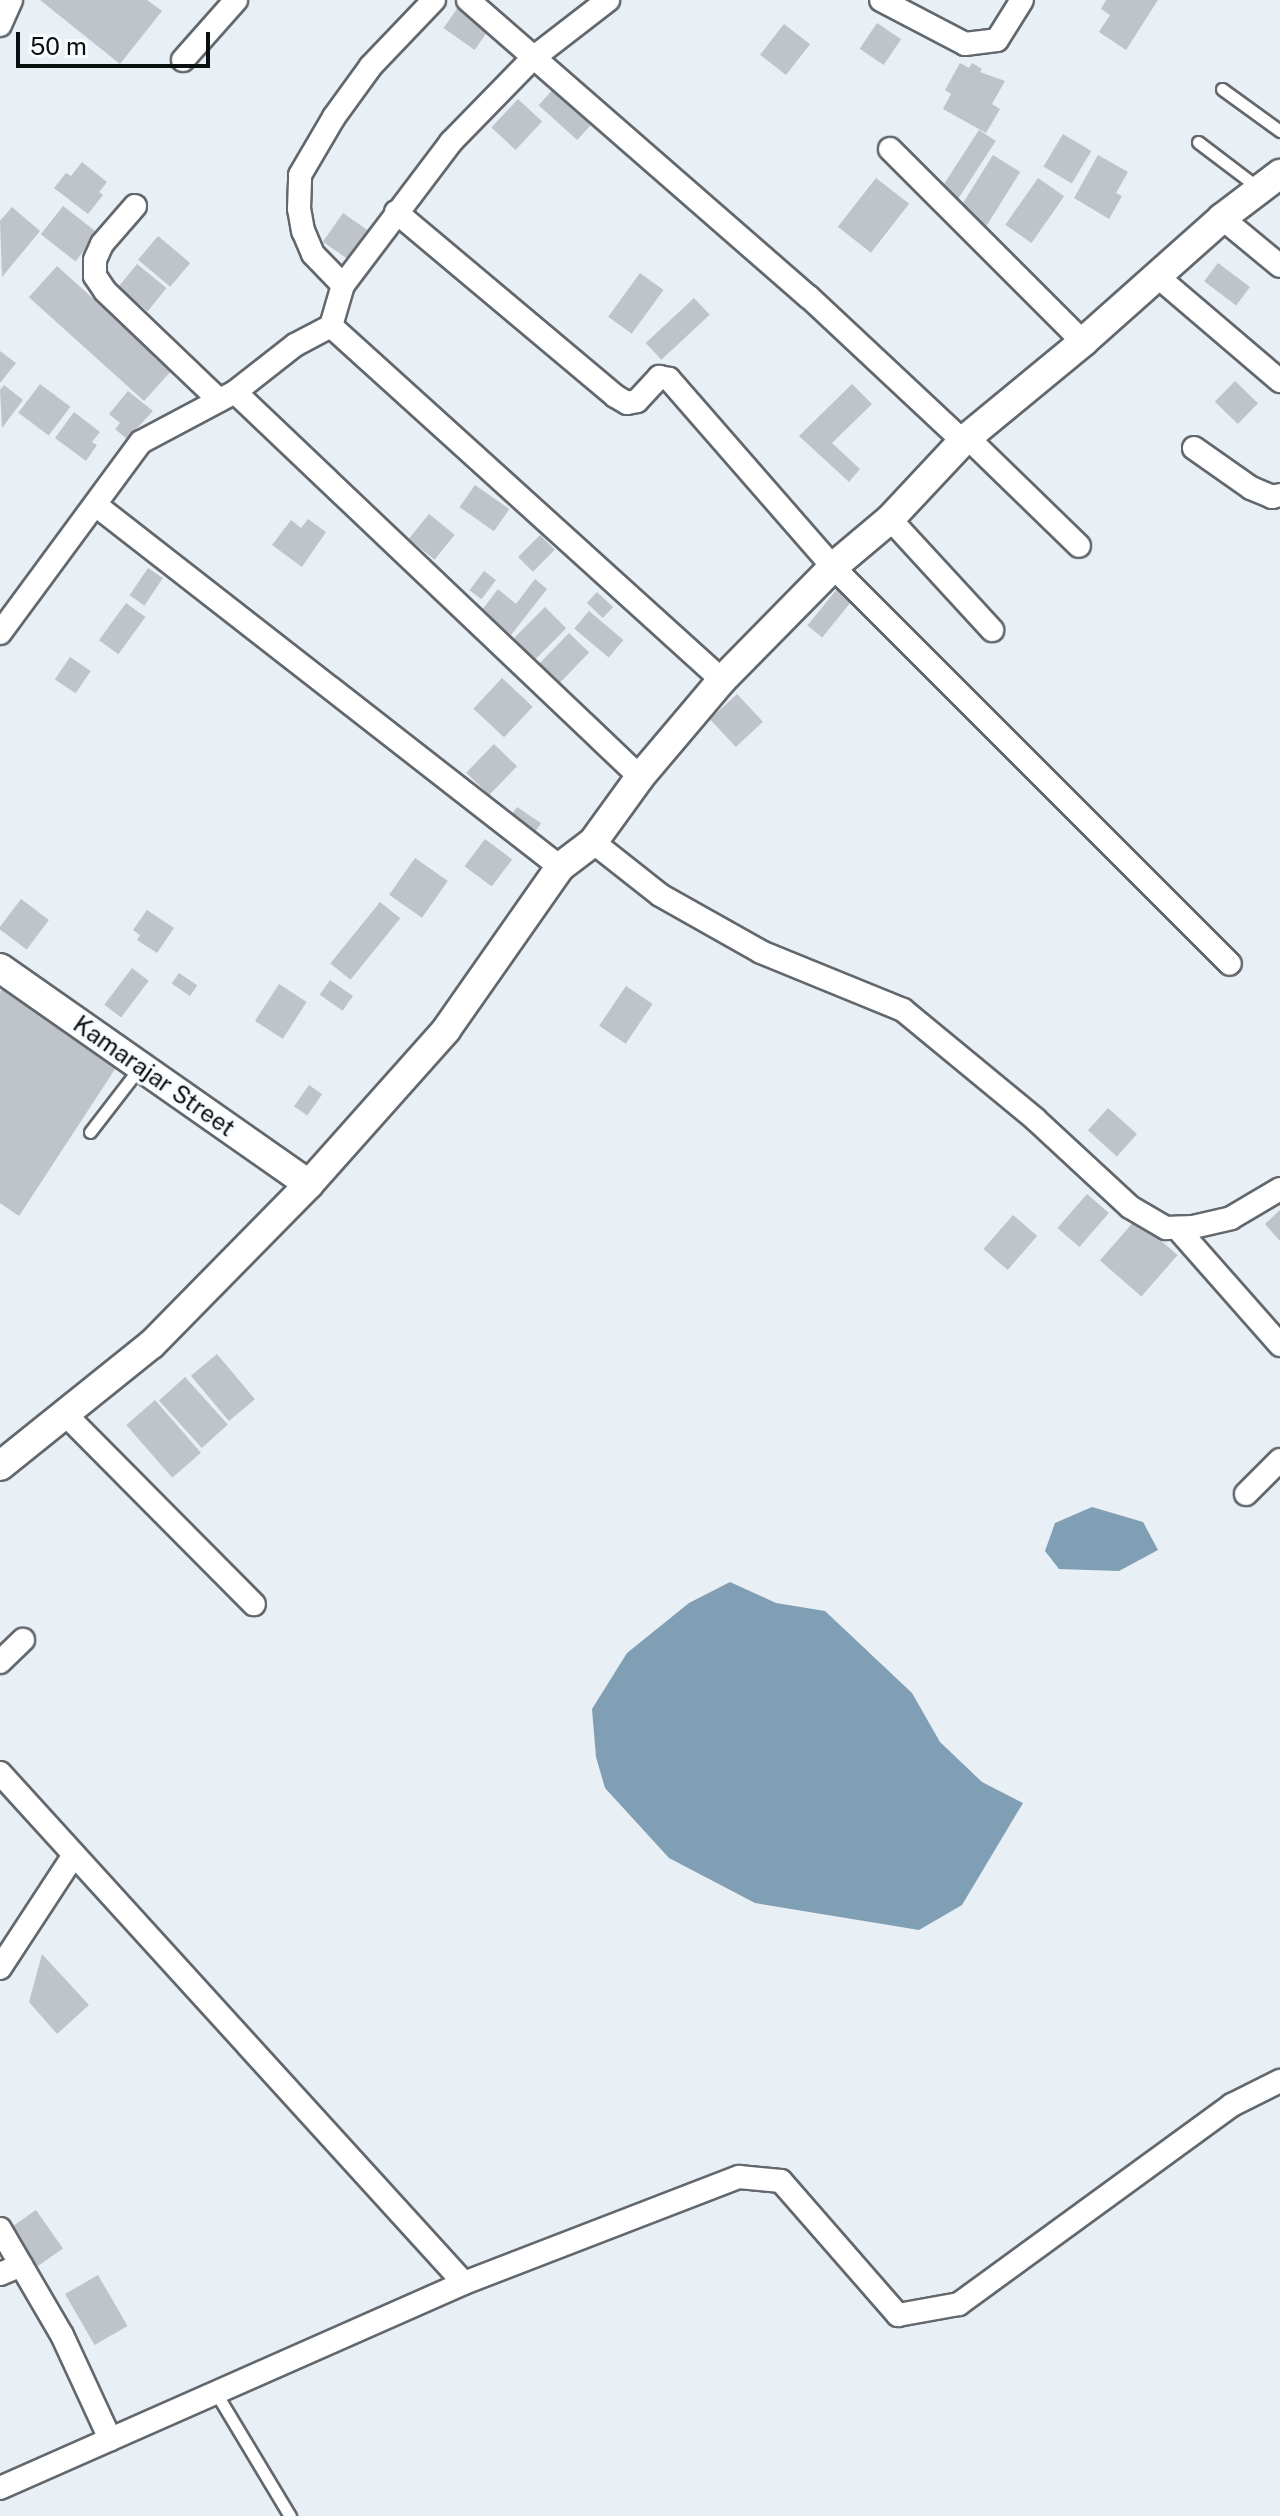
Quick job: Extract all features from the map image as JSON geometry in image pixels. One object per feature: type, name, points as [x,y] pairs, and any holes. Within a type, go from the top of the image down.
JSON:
[{"type":"street","points":[[0,25],[11,0]]},
{"type":"street","points":[[183,60],[236,0]]},
{"type":"street","points":[[343,285],[313,254],[303,231],[299,209],[300,175],[334,117],[371,66],[434,0]]},
{"type":"street","points":[[468,0],[809,297],[1079,546]]},
{"type":"street","points":[[0,633],[97,506],[141,442],[227,396],[295,345],[331,326],[343,285],[451,142],[533,58],[608,0]]},
{"type":"street","points":[[881,0],[965,44],[997,40],[1022,0]]},
{"type":"street","points":[[890,149],[1083,342]]},
{"type":"street","points":[[0,1466],[152,1344],[309,1184],[446,1030],[560,867],[593,842],[640,777],[722,680],[833,567],[890,519],[965,439],[1083,342],[1222,218],[1270,181]]},
{"type":"street","points":[[135,206],[102,244],[95,260],[95,276],[105,291],[227,396],[640,777]]},
{"type":"street","points":[[396,212],[615,396],[627,403],[637,401],[659,377],[669,379],[833,567],[1230,964]]},
{"type":"street","points":[[1222,218],[1280,266]]},
{"type":"street","points":[[1157,276],[1280,381]]},
{"type":"street","points":[[331,326],[722,680]]},
{"type":"street","points":[[1194,448],[1251,488],[1272,497],[1280,495]]},
{"type":"street","points":[[97,506],[560,867]]},
{"type":"street","points":[[890,519],[992,630]]},
{"type":"street","points":[[593,842],[660,895],[761,952],[903,1010],[1035,1119],[1130,1207],[1166,1228],[1231,1218],[1280,1189]]},
{"type":"street","name":"Kamarajar Street","points":[[0,968],[309,1184]]},
{"type":"street","points":[[1177,1228],[1280,1345]]},
{"type":"street","points":[[65,1414],[254,1604]]},
{"type":"street","points":[[1246,1494],[1280,1460]]},
{"type":"street","points":[[0,1662],[23,1640]]},
{"type":"street","points":[[0,1773],[464,2283]]},
{"type":"street","points":[[0,1968],[74,1855]]},
{"type":"street","points":[[0,2488],[464,2283],[739,2177],[781,2181],[898,2315],[959,2304],[1232,2105],[1280,2081]]},
{"type":"street","points":[[0,2229],[91,2392],[110,2439]]},
{"type":"street","points":[[0,2274],[21,2265]]},
{"type":"lane","points":[[1222,89],[1280,131]]},
{"type":"lane","points":[[1198,142],[1270,181]]},
{"type":"lane","points":[[90,1132],[140,1066]]},
{"type":"lane","points":[[216,2393],[290,2516]]},
{"type":"water","points":[[1092,1507],[1143,1522],[1158,1550],[1119,1571],[1059,1569],[1045,1551],[1055,1523]]},
{"type":"water","points":[[730,1582],[776,1603],[825,1611],[912,1693],[940,1742],[982,1782],[1023,1803],[962,1905],[919,1930],[755,1903],[669,1858],[605,1788],[596,1757],[592,1709],[627,1653],[689,1603]]},
{"type":"building","points":[[40,0],[147,0],[162,11],[120,64]]},
{"type":"building","points":[[1106,0],[1158,0],[1126,50],[1099,32],[1110,15],[1101,9]]},
{"type":"building","points":[[459,6],[490,28],[475,50],[444,28]]},
{"type":"building","points":[[877,23],[901,39],[884,65],[860,49]]},
{"type":"building","points":[[784,24],[810,44],[786,75],[760,55]]},
{"type":"building","points":[[960,63],[969,68],[972,63],[982,69],[980,72],[1005,81],[992,104],[1000,109],[986,133],[943,109],[951,94],[945,90]]},
{"type":"building","points":[[556,86],[595,121],[577,140],[539,105]]},
{"type":"building","points":[[518,99],[542,122],[516,150],[491,128]]},
{"type":"building","points":[[979,130],[996,141],[958,200],[941,189]]},
{"type":"building","points":[[1063,134],[1091,151],[1072,184],[1043,167]]},
{"type":"building","points":[[993,155],[1020,172],[987,225],[960,208]]},
{"type":"building","points":[[1098,155],[1128,172],[1116,193],[1122,196],[1109,219],[1074,198]]},
{"type":"building","points":[[82,162],[107,182],[99,192],[103,195],[88,214],[54,188],[66,173],[71,176]]},
{"type":"building","points":[[876,178],[909,204],[871,253],[838,227]]},
{"type":"building","points":[[1038,178],[1064,196],[1032,243],[1005,225]]},
{"type":"building","points":[[63,206],[98,233],[76,261],[41,234]]},
{"type":"building","points":[[12,207],[40,231],[2,277],[0,221]]},
{"type":"building","points":[[343,213],[369,231],[349,260],[323,242]]},
{"type":"building","points":[[158,236],[190,263],[170,287],[138,260]]},
{"type":"building","points":[[1218,263],[1250,287],[1236,305],[1204,281]]},
{"type":"building","points":[[137,264],[167,288],[148,311],[118,287]]},
{"type":"building","points":[[57,266],[172,370],[144,401],[29,297]]},
{"type":"building","points":[[640,273],[663,290],[632,334],[608,317]]},
{"type":"building","points":[[694,298],[710,315],[661,360],[646,343]]},
{"type":"building","points":[[0,351],[16,363],[0,383]]},
{"type":"building","points":[[1235,381],[1258,403],[1238,424],[1215,402]]},
{"type":"building","points":[[40,384],[70,407],[49,436],[18,413]]},
{"type":"building","points":[[852,384],[872,404],[832,443],[860,469],[849,482],[799,436]]},
{"type":"building","points":[[4,385],[23,400],[2,428],[0,390]]},
{"type":"building","points":[[128,391],[153,411],[127,439],[115,429],[120,423],[109,414]]},
{"type":"building","points":[[74,412],[100,432],[92,442],[97,445],[86,461],[55,438]]},
{"type":"building","points":[[475,485],[509,509],[494,531],[460,507]]},
{"type":"building","points":[[429,514],[455,535],[435,560],[409,539]]},
{"type":"building","points":[[308,519],[326,532],[302,567],[272,545],[291,520],[301,528]]},
{"type":"building","points":[[540,535],[555,550],[533,572],[518,557]]},
{"type":"building","points":[[148,568],[163,578],[144,605],[130,595]]},
{"type":"building","points":[[484,571],[496,580],[482,599],[470,590]]},
{"type":"building","points":[[535,579],[547,589],[511,635],[482,610],[498,589],[516,604]]},
{"type":"building","points":[[837,589],[852,601],[822,637],[807,626]]},
{"type":"building","points":[[597,592],[613,607],[603,618],[587,603]]},
{"type":"building","points":[[126,603],[145,617],[118,654],[99,640]]},
{"type":"building","points":[[545,607],[566,628],[534,661],[512,640]]},
{"type":"building","points":[[589,611],[623,640],[609,658],[574,629]]},
{"type":"building","points":[[569,633],[589,652],[556,686],[536,667]]},
{"type":"building","points":[[70,657],[91,671],[76,693],[55,679]]},
{"type":"building","points":[[502,678],[533,707],[504,737],[473,709]]},
{"type":"building","points":[[737,694],[763,722],[736,747],[710,719]]},
{"type":"building","points":[[494,744],[517,766],[489,795],[466,773]]},
{"type":"building","points":[[517,807],[541,823],[532,837],[507,821]]},
{"type":"building","points":[[485,839],[512,859],[492,887],[465,866]]},
{"type":"building","points":[[415,858],[448,881],[422,918],[389,895]]},
{"type":"building","points":[[21,899],[49,920],[27,950],[0,930]]},
{"type":"building","points":[[380,902],[400,918],[350,980],[330,963]]},
{"type":"building","points":[[147,910],[174,928],[157,953],[137,940],[140,935],[133,930]]},
{"type":"building","points":[[132,968],[149,981],[121,1017],[104,1005]]},
{"type":"building","points":[[179,973],[197,985],[190,996],[172,984]]},
{"type":"building","points":[[330,980],[353,996],[343,1011],[320,995]]},
{"type":"building","points":[[5,984],[121,1060],[19,1216],[0,1203],[0,992]]},
{"type":"building","points":[[279,984],[307,1002],[283,1039],[255,1021]]},
{"type":"building","points":[[626,986],[653,1004],[626,1044],[599,1026]]},
{"type":"building","points":[[309,1085],[322,1094],[307,1115],[294,1106]]},
{"type":"building","points":[[1108,1108],[1137,1134],[1117,1156],[1088,1130]]},
{"type":"building","points":[[1087,1194],[1109,1213],[1079,1247],[1057,1228]]},
{"type":"building","points":[[1280,1210],[1280,1241],[1265,1224]]},
{"type":"building","points":[[1013,1215],[1037,1236],[1008,1270],[983,1249]]},
{"type":"building","points":[[1136,1219],[1178,1255],[1141,1297],[1100,1261]]},
{"type":"building","points":[[217,1354],[255,1399],[229,1421],[191,1376]]},
{"type":"building","points":[[185,1377],[228,1425],[202,1448],[159,1400]]},
{"type":"building","points":[[155,1400],[201,1453],[172,1478],[126,1425]]},
{"type":"building","points":[[42,1954],[89,2005],[57,2034],[29,2002]]},
{"type":"building","points":[[36,2210],[63,2249],[34,2269],[7,2230]]},
{"type":"building","points":[[98,2275],[128,2326],[95,2345],[65,2294]]}]
